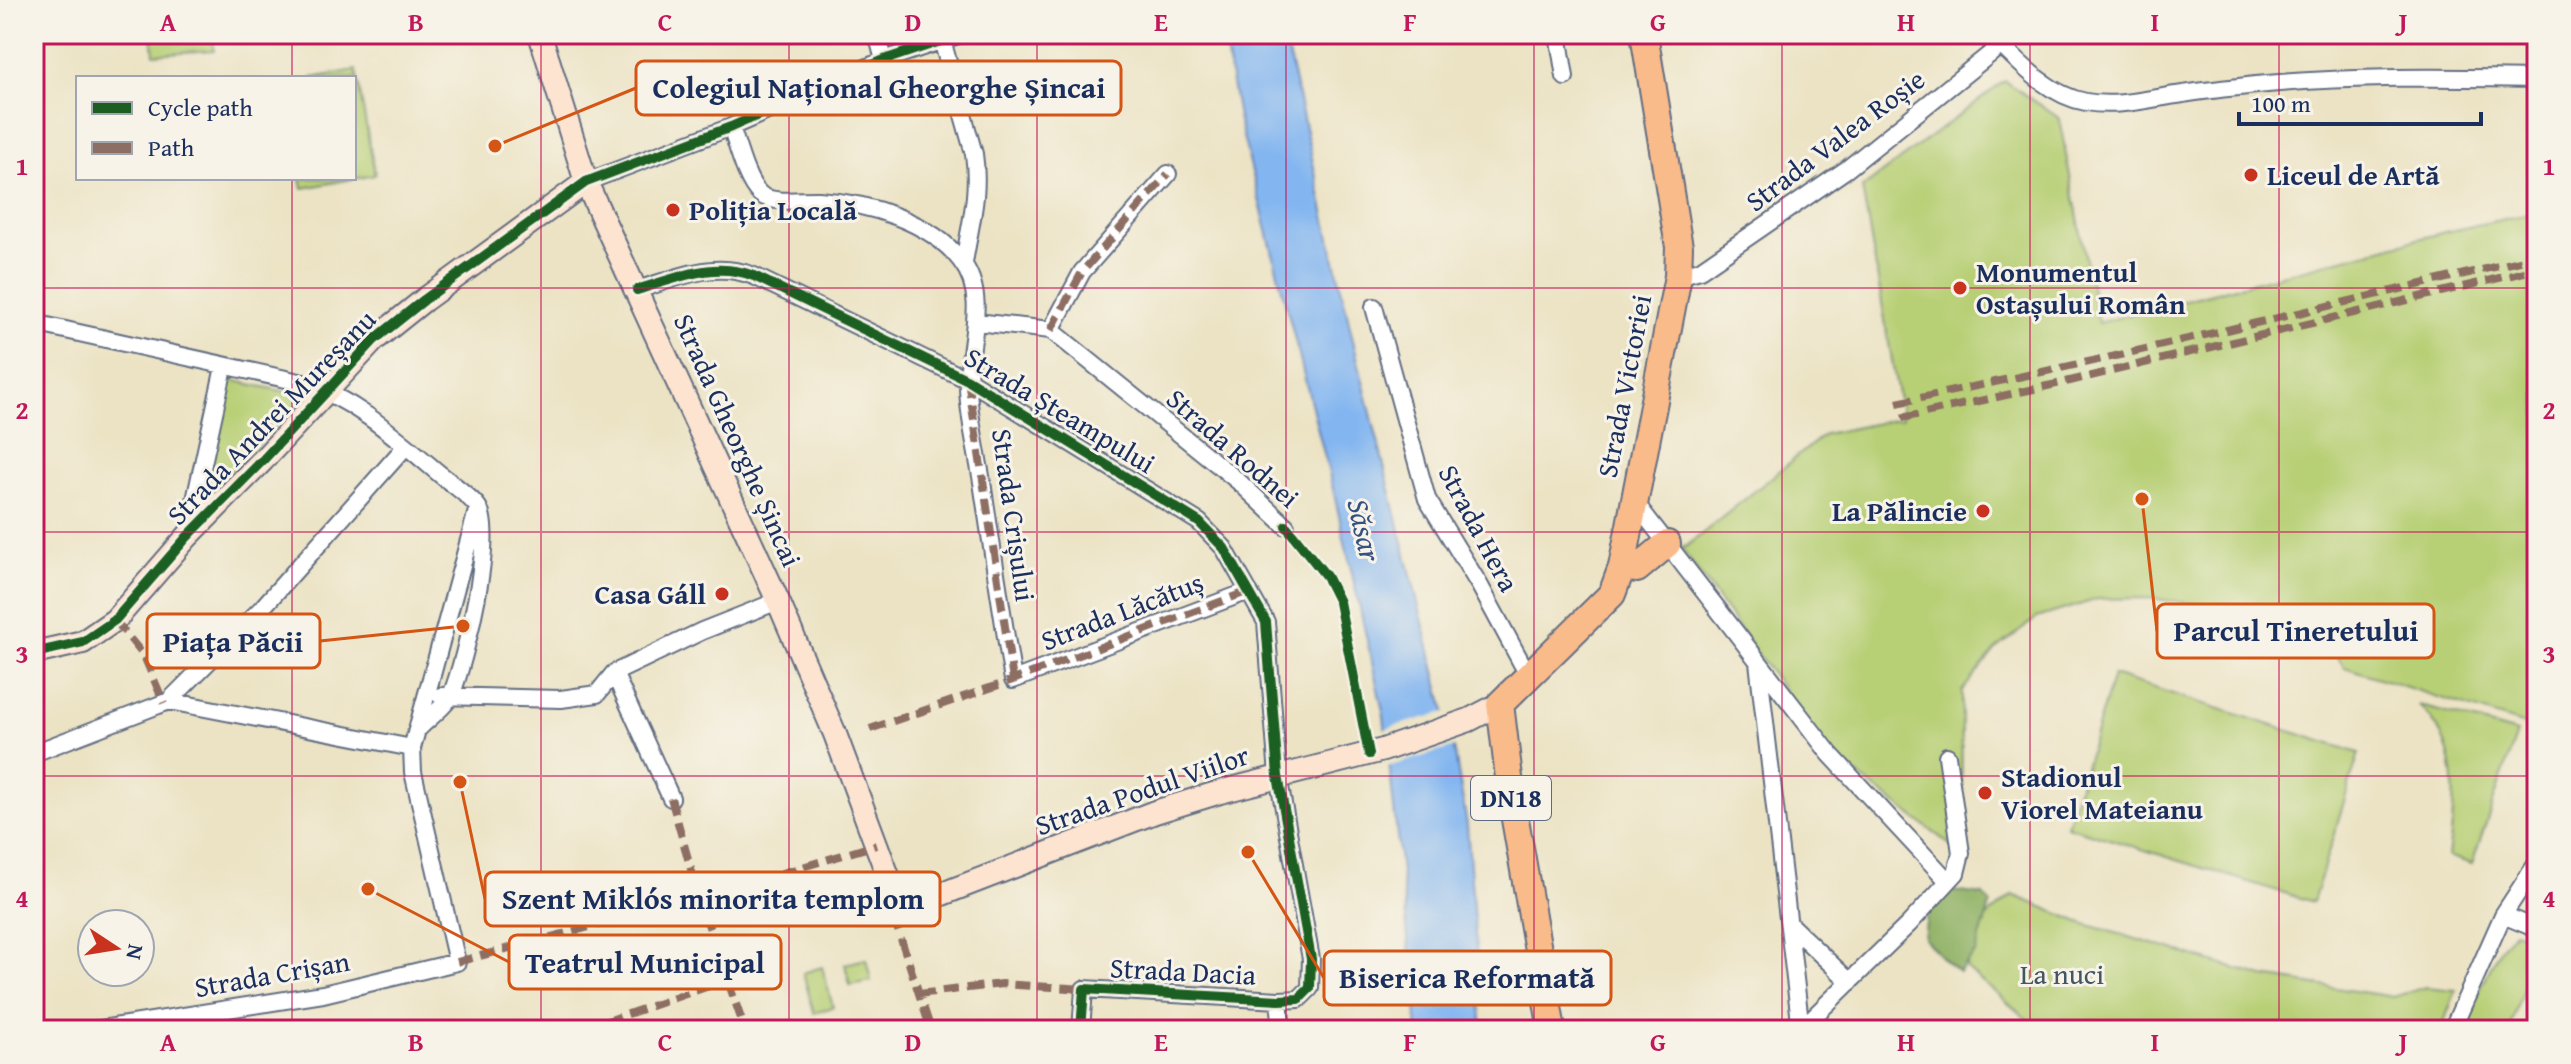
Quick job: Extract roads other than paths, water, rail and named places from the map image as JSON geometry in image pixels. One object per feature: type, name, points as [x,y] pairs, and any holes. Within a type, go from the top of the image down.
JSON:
[{"type":"main road","name":"Strada Gheorghe Șincai","points":[[540,34],[586,182],[778,601],[835,734],[891,884],[897,892]]},
{"type":"main road","name":"Strada Victoriei","points":[[1500,704],[1612,594],[1622,567],[1678,276],[1679,247],[1644,34]]},
{"type":"main road","name":"Strada Andrei Mureșanu","points":[[34,653],[83,642],[115,620],[187,537],[374,340],[586,182]]},
{"type":"main road","points":[[1622,567],[1637,569],[1667,544]]},
{"type":"main road","name":"Strada Podul Viilor","points":[[897,892],[910,900],[924,901],[1155,812],[1278,776],[1383,750],[1469,720],[1500,704]]},
{"type":"main road","name":"DN18","points":[[1500,704],[1512,802],[1552,1030]]},
{"type":"street","points":[[877,34],[884,60]]},
{"type":"street","points":[[586,182],[731,127],[884,60],[960,34]]},
{"type":"street","points":[[1558,34],[1565,77]]},
{"type":"street","name":"Strada Valea Roșie","points":[[1678,276],[1700,270],[1847,169],[2015,34]]},
{"type":"street","points":[[942,40],[977,174],[977,195],[964,263]]},
{"type":"street","points":[[2001,45],[2028,71],[2055,90],[2087,102],[2128,103],[2259,85],[2413,77],[2537,79]]},
{"type":"street","points":[[731,127],[753,185],[761,195],[772,199],[822,200],[870,209],[925,231],[944,242],[964,263]]},
{"type":"street","points":[[976,322],[1051,330],[1082,272],[1168,174]]},
{"type":"street","name":"Strada Crișului","points":[[964,263],[974,292],[976,322],[968,380],[1013,680]]},
{"type":"street","name":"Strada Șteampului","points":[[637,290],[713,268],[736,269],[968,380],[1199,522],[1224,548],[1266,622],[1278,776],[1312,975],[1310,988],[1299,999],[1279,1000]]},
{"type":"street","name":"Strada Hera","points":[[1374,307],[1427,499],[1480,586],[1528,675]]},
{"type":"street","points":[[34,323],[304,383],[327,391],[340,397],[406,446],[478,507],[485,525],[485,547],[478,591],[452,696],[418,729]]},
{"type":"street","name":"Strada Rodnei","points":[[1051,330],[1238,481],[1286,526]]},
{"type":"street","points":[[187,537],[224,367]]},
{"type":"street","points":[[34,753],[169,701],[262,608],[406,446]]},
{"type":"street","points":[[1634,501],[1830,754],[1948,881]]},
{"type":"street","points":[[169,701],[412,748],[478,507]]},
{"type":"street","points":[[467,547],[485,547]]},
{"type":"street","name":"Strada Lăcătuș","points":[[1013,680],[1249,591]]},
{"type":"street","points":[[429,688],[439,696],[579,698],[597,694],[614,673],[702,631],[778,601]]},
{"type":"street","points":[[1757,660],[1801,1029]]},
{"type":"street","points":[[614,673],[671,798]]},
{"type":"street","name":"Strada Crișan","points":[[95,1030],[323,994],[457,962],[413,772],[412,748]]},
{"type":"street","points":[[1801,1029],[1956,873],[1961,853],[1947,756]]},
{"type":"street","points":[[2452,1030],[2503,915],[2537,863]]},
{"type":"street","points":[[2503,915],[2537,929]]},
{"type":"street","points":[[1791,926],[1850,982]]},
{"type":"street","name":"Strada Dacia","points":[[1081,1030],[1084,989],[1279,1000]]},
{"type":"street","points":[[1279,1000],[1282,1030]]},
{"type":"water","name":"Săsar","points":[[1223,34],[1284,34],[1355,349],[1454,748],[1467,825],[1482,1030],[1418,1030],[1384,716],[1333,489],[1238,117]]},
{"type":"place","name":"Colegiul Național Gheorghe Șincai","points":[[495,146]]},
{"type":"place","name":"Liceul de Artă","points":[[2251,175]]},
{"type":"place","name":"Poliția Locală","points":[[673,210]]},
{"type":"place","name":"Monumentul Ostașului Român","points":[[1960,288]]},
{"type":"place","name":"Parcul Tineretului","points":[[2142,499]]},
{"type":"place","name":"La Pălincie","points":[[1983,511]]},
{"type":"place","name":"Casa Gáll","points":[[722,594]]},
{"type":"place","name":"Piața Păcii","points":[[463,626]]},
{"type":"place","name":"Szent Miklós minorita templom","points":[[460,782]]},
{"type":"place","name":"Stadionul Viorel Mateianu","points":[[1985,793]]},
{"type":"place","name":"Biserica Reformată","points":[[1248,852]]},
{"type":"place","name":"Teatrul Municipal","points":[[368,889]]},
{"type":"park label","name":"La nuci","points":[[2062,974]]}]
